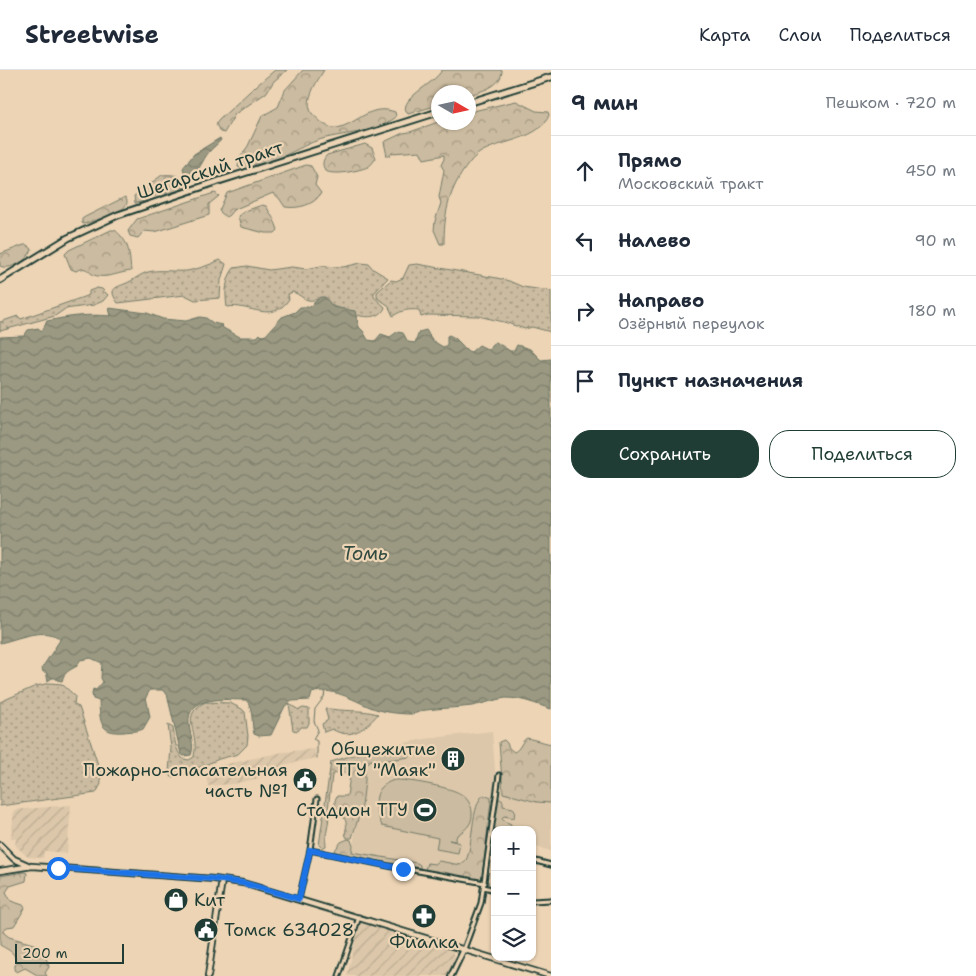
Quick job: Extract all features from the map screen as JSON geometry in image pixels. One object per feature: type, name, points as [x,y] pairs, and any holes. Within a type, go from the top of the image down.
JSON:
[{"type":"main road","points":[[476,100],[551,77]]},
{"type":"main road","name":"Шегарский тракт","points":[[0,280],[68,238],[118,215],[231,177],[431,114]]},
{"type":"main road","points":[[0,845],[20,863],[32,866],[222,880],[246,884],[551,976]]},
{"type":"main road","points":[[0,871],[32,866]]},
{"type":"main road","points":[[208,976],[222,880]]},
{"type":"street","points":[[452,976],[481,903],[499,774]]},
{"type":"street","points":[[299,899],[310,850],[317,799]]},
{"type":"street","points":[[310,850],[484,885],[491,888]]},
{"type":"street","points":[[536,861],[551,865]]},
{"type":"street","points":[[536,901],[551,900]]},
{"type":"street","points":[[339,976],[359,917]]},
{"type":"shaded area","points":[[492,731],[496,782],[483,881],[351,857],[369,750],[424,739]]},
{"type":"shaded area","points":[[315,749],[316,758],[284,765],[260,778],[233,784],[208,786],[205,772],[222,765],[283,752]]},
{"type":"shaded area","points":[[499,791],[551,802],[551,851],[536,847],[536,826],[494,826]]},
{"type":"shaded area","points":[[71,805],[67,853],[44,851],[43,858],[28,857],[15,844],[16,839],[11,838],[14,810]]},
{"type":"shaded area","points":[[360,920],[453,950],[455,958],[448,976],[347,976]]},
{"type":"green space","points":[[275,70],[287,70],[274,81],[266,93],[235,114],[224,133],[220,132],[216,124],[219,120]]},
{"type":"green space","points":[[303,70],[324,70],[313,89],[309,104],[313,114],[326,125],[333,128],[345,126],[378,110],[395,112],[396,117],[387,123],[368,130],[316,141],[265,164],[255,167],[238,167],[239,159],[248,146],[262,116],[278,107],[285,90]]},
{"type":"green space","points":[[442,70],[502,70],[499,81],[485,90],[476,93],[476,85],[431,85],[431,107],[408,114],[405,109],[407,103],[438,76]]},
{"type":"green space","points":[[516,101],[536,111],[548,112],[549,115],[538,129],[530,134],[491,147],[477,155],[470,162],[454,187],[446,214],[444,244],[440,244],[434,230],[441,203],[439,197],[444,170],[441,165],[444,155],[424,159],[420,151],[392,153],[387,156],[384,142],[403,133],[431,124],[431,130],[476,130],[476,110]]},
{"type":"green space","points":[[365,144],[372,148],[376,158],[368,167],[340,173],[325,171],[323,163],[327,155]]},
{"type":"green space","points":[[306,165],[311,166],[317,177],[315,185],[321,193],[315,201],[301,207],[285,207],[273,193],[233,210],[226,217],[219,211],[227,193]]},
{"type":"green space","points":[[162,175],[177,176],[183,179],[187,185],[177,191],[157,195],[135,203],[134,196]]},
{"type":"green space","points":[[214,193],[219,196],[209,204],[209,215],[155,232],[144,231],[138,238],[130,236],[128,231],[137,219]]},
{"type":"green space","points":[[125,197],[127,204],[119,211],[94,221],[82,223],[82,219],[85,217]]},
{"type":"green space","points":[[262,205],[266,206],[276,224],[278,230],[275,233],[265,233],[241,227],[238,216],[245,211]]},
{"type":"green space","points":[[111,230],[115,230],[124,239],[129,253],[131,271],[102,276],[94,275],[86,269],[76,271],[71,269],[65,254],[69,250]]},
{"type":"green space","points":[[24,245],[32,249],[23,261],[14,266],[0,266],[0,254]]},
{"type":"green space","points":[[220,260],[226,264],[221,280],[220,298],[195,300],[185,295],[118,303],[113,295],[116,288],[145,273],[153,271],[187,271],[204,267]]},
{"type":"green space","points":[[361,263],[369,264],[373,269],[388,278],[374,293],[374,297],[385,307],[377,315],[365,317],[357,315],[351,311],[337,308],[321,299],[304,299],[293,292],[288,294],[289,299],[282,307],[275,311],[268,312],[227,307],[226,287],[234,268],[247,266],[269,270],[292,267],[306,269],[321,266],[343,267]]},
{"type":"green space","points":[[417,264],[497,278],[523,287],[551,291],[551,332],[532,327],[525,329],[478,316],[428,315],[421,317],[419,310],[406,310],[393,316],[388,305],[377,298],[377,292],[391,280],[396,281],[403,278],[409,265]]},
{"type":"green space","points":[[97,288],[102,289],[108,295],[103,301],[94,305],[65,309],[55,316],[0,331],[0,322],[18,316],[21,319],[89,295],[89,291]]},
{"type":"green space","points":[[50,683],[62,684],[75,696],[74,705],[79,707],[100,771],[101,784],[96,793],[0,806],[0,702],[36,686]]},
{"type":"green space","points":[[205,702],[230,703],[245,712],[248,736],[247,745],[238,754],[171,777],[169,772],[171,748],[168,725],[173,728],[180,756],[183,759],[189,760],[194,757],[195,746],[192,716],[194,711]]},
{"type":"green space","points":[[289,704],[299,710],[303,708],[309,709],[309,723],[307,727],[301,727],[298,731],[293,730]]},
{"type":"green space","points":[[325,708],[378,714],[363,728],[352,733],[346,734],[332,729],[324,732],[322,724],[328,720]]},
{"type":"green space","points":[[527,738],[551,744],[551,803],[537,802],[503,793],[499,742],[504,740],[514,752]]},
{"type":"green space","points":[[399,745],[407,746],[411,749],[410,757],[371,760],[365,766],[362,806],[352,838],[347,838],[346,836],[346,822],[335,803],[337,796],[347,796],[350,776],[341,773],[332,775],[326,846],[322,848],[319,845],[331,762]]},
{"type":"green space","name":"Стадион ТГУ","points":[[394,780],[417,782],[446,788],[459,793],[467,799],[472,808],[471,822],[457,835],[455,841],[449,840],[460,843],[458,853],[436,849],[438,838],[382,826],[376,806],[376,799],[381,788]]},
{"type":"green space","points":[[484,795],[491,798],[491,801],[482,878],[479,880],[425,870],[427,863],[435,864],[439,861],[460,865],[466,860],[474,815],[480,799]]},
{"type":"green space","points":[[498,798],[503,801],[503,806],[515,810],[514,818],[504,816],[502,818],[511,824],[511,826],[494,826]]},
{"type":"green space","points":[[348,839],[351,840],[353,846],[352,852],[417,863],[420,865],[420,868],[337,854],[335,850],[341,842]]},
{"type":"green space","points":[[27,873],[26,881],[10,886],[6,892],[11,901],[23,905],[25,908],[14,926],[7,927],[3,931],[9,937],[39,947],[49,967],[45,973],[47,976],[39,976],[25,968],[17,972],[14,970],[15,957],[0,945],[0,876]]},
{"type":"water","points":[[220,138],[221,140],[209,152],[196,172],[189,177],[185,175],[183,168],[194,154]]},
{"type":"water","name":"Томь","points":[[320,297],[325,297],[333,307],[355,311],[359,327],[368,340],[375,341],[381,334],[390,337],[397,332],[403,333],[408,342],[415,343],[419,332],[426,330],[433,341],[443,347],[447,345],[447,336],[449,335],[471,352],[479,345],[489,350],[492,344],[496,342],[510,351],[514,351],[517,345],[530,349],[541,360],[551,359],[551,709],[523,700],[506,698],[472,706],[401,714],[375,709],[334,693],[319,691],[312,693],[310,700],[292,701],[285,706],[271,735],[259,736],[254,734],[251,711],[246,700],[209,701],[201,703],[190,714],[189,724],[192,751],[191,755],[184,756],[181,754],[167,694],[162,690],[150,690],[146,697],[150,717],[143,729],[124,732],[110,731],[102,725],[99,701],[93,699],[92,694],[93,689],[96,690],[103,682],[101,678],[102,663],[91,658],[80,660],[77,666],[66,673],[62,681],[52,678],[48,681],[46,672],[43,672],[42,668],[60,640],[58,637],[36,634],[0,643],[0,337],[24,336],[28,330],[38,328],[42,331],[47,321],[56,319],[87,315],[111,316],[109,308],[147,313],[163,319],[186,321],[200,317],[206,318],[213,323],[222,325],[223,328],[240,337],[257,337],[260,334],[262,336],[266,335],[282,317],[295,312],[300,307],[310,307]]},
{"type":"waterway","points":[[317,758],[317,741],[313,739],[318,730],[314,721],[315,709],[324,697],[325,692]]},
{"type":"place","name":"Общежитие ТГУ \"Маяк\"","points":[[453,759]]},
{"type":"place","name":"Пожарно-спасательная часть №1","points":[[305,780]]},
{"type":"place","name":"Стадион ТГУ","points":[[425,810]]},
{"type":"place","name":"Кит","points":[[176,900]]},
{"type":"place","name":"Фиалка","points":[[424,916]]},
{"type":"place","name":"Томск 634028","points":[[206,930]]},
{"type":"route","points":[[58,868],[214,879],[243,883],[299,899],[310,850],[403,869]]}]
